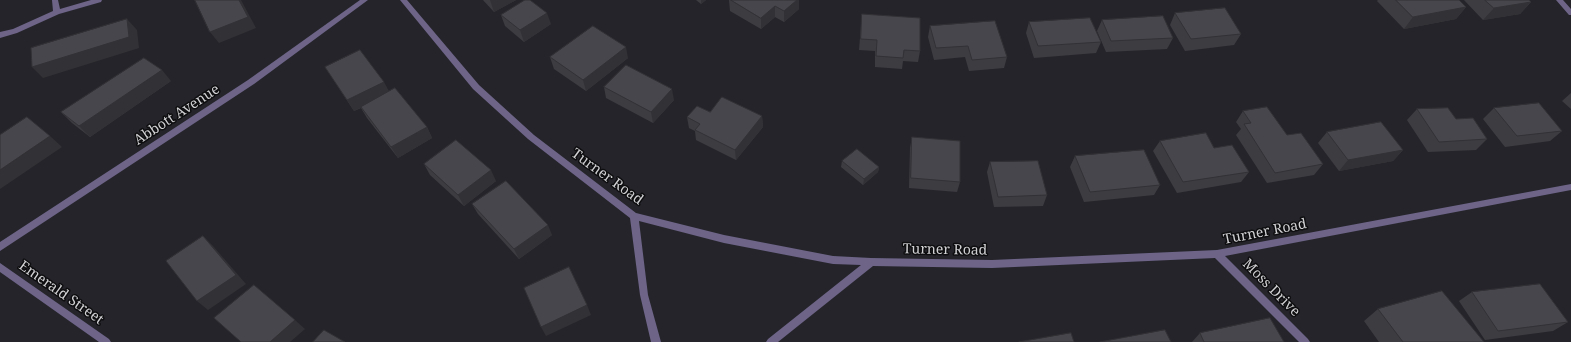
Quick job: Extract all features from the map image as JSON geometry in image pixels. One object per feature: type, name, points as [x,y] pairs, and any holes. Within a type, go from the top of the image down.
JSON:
[{"type":"street","points":[[55,0],[57,12]]},
{"type":"street","points":[[0,35],[15,31],[57,12],[99,0]]},
{"type":"street","name":"Abbott Avenue","points":[[0,247],[250,82],[365,0]]},
{"type":"street","name":"Turner Road","points":[[403,0],[476,87],[531,137],[634,216],[724,239],[833,260],[992,264],[1217,254],[1571,188]]},
{"type":"street","points":[[1559,0],[1571,13]]},
{"type":"street","points":[[634,216],[644,295],[656,342]]},
{"type":"street","name":"Moss Drive","points":[[1217,254],[1305,342]]},
{"type":"street","points":[[772,342],[871,262]]},
{"type":"street","name":"Emerald Street","points":[[0,267],[106,342]]},
{"type":"building","points":[[195,0],[239,0],[248,17],[210,32]]},
{"type":"building","points":[[525,0],[530,0],[547,13],[520,30],[501,15]]},
{"type":"building","points":[[731,0],[797,0],[784,11],[775,6],[761,18]]},
{"type":"building","points":[[1396,0],[1459,0],[1466,7],[1413,17]]},
{"type":"building","points":[[1485,0],[1529,0],[1531,2],[1494,8]]},
{"type":"building","points":[[1225,8],[1241,34],[1191,39],[1175,13]]},
{"type":"building","points":[[862,14],[920,18],[920,51],[904,50],[903,58],[876,56],[877,40],[861,39]]},
{"type":"building","points":[[1163,16],[1173,38],[1111,41],[1102,20]]},
{"type":"building","points":[[1090,18],[1101,42],[1038,46],[1029,22]]},
{"type":"building","points":[[127,19],[129,37],[32,67],[31,48]]},
{"type":"building","points":[[995,21],[1007,57],[972,60],[968,46],[936,48],[930,26]]},
{"type":"building","points":[[593,26],[626,47],[583,80],[550,57]]},
{"type":"building","points":[[360,50],[384,82],[347,100],[325,67]]},
{"type":"building","points":[[144,58],[162,70],[79,126],[61,112]]},
{"type":"building","points":[[626,65],[672,89],[651,112],[604,87]]},
{"type":"building","points":[[395,88],[427,127],[391,147],[361,107]]},
{"type":"building","points":[[722,97],[762,116],[735,150],[695,130],[700,124],[687,117],[697,106],[710,112]]},
{"type":"building","points":[[1539,103],[1562,131],[1517,136],[1494,108]]},
{"type":"building","points":[[1267,107],[1287,135],[1301,133],[1323,164],[1275,173],[1244,124],[1251,123],[1243,111]]},
{"type":"building","points":[[1448,108],[1456,119],[1473,118],[1487,139],[1439,142],[1417,109]]},
{"type":"building","points":[[27,117],[50,136],[0,170],[0,135]]},
{"type":"building","points":[[1381,122],[1403,150],[1348,160],[1327,132]]},
{"type":"building","points":[[1206,133],[1214,148],[1232,145],[1249,172],[1183,182],[1160,141]]},
{"type":"building","points":[[912,137],[960,141],[960,182],[911,178]]},
{"type":"building","points":[[456,140],[491,170],[458,195],[424,164]]},
{"type":"building","points":[[857,149],[879,167],[864,179],[842,161]]},
{"type":"building","points":[[1144,150],[1160,185],[1090,192],[1075,156]]},
{"type":"building","points":[[1038,161],[1047,195],[998,197],[990,162]]},
{"type":"building","points":[[506,181],[548,225],[514,249],[472,204]]},
{"type":"building","points":[[203,236],[236,275],[197,301],[166,261]]},
{"type":"building","points":[[569,267],[587,305],[541,327],[524,288]]},
{"type":"building","points":[[1540,284],[1568,322],[1498,331],[1472,292]]},
{"type":"building","points":[[254,285],[295,320],[270,342],[241,342],[214,318]]},
{"type":"building","points":[[1442,291],[1484,342],[1403,342],[1378,309]]},
{"type":"building","points":[[1270,318],[1284,342],[1204,342],[1200,333]]},
{"type":"building","points":[[324,330],[345,342],[313,342]]},
{"type":"building","points":[[1165,330],[1171,342],[1100,342]]},
{"type":"building","points":[[1071,333],[1074,342],[1019,342]]}]
